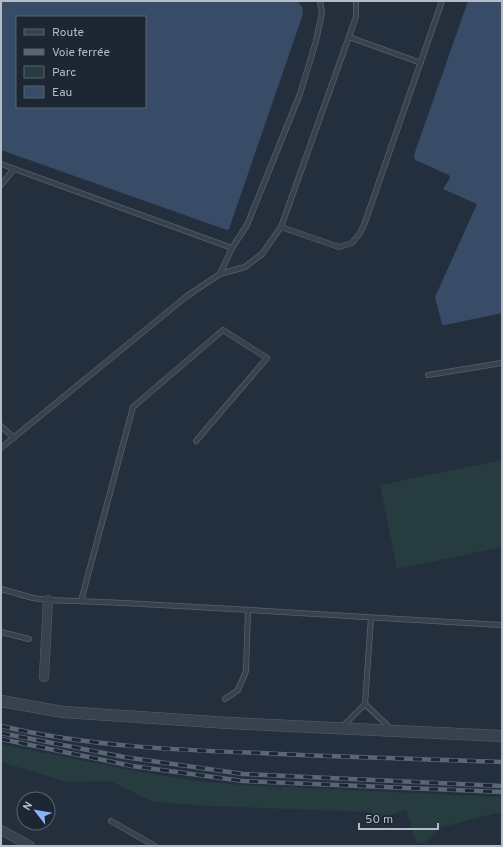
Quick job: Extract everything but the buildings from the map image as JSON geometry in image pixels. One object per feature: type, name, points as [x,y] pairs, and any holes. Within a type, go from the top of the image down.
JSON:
[{"type":"street","points":[[44,677],[48,600]]},
{"type":"street","points":[[1,701],[63,712],[502,736]]},
{"type":"street","points":[[1,830],[30,846]]},
{"type":"lane","points":[[220,274],[232,248],[247,225],[300,94],[316,41],[322,14],[320,1]]},
{"type":"lane","points":[[1,448],[188,296],[220,274],[245,267],[262,254],[281,227],[356,17],[356,1]]},
{"type":"lane","points":[[281,227],[339,247],[352,243],[360,233],[442,1]]},
{"type":"lane","points":[[349,37],[421,63]]},
{"type":"lane","points":[[1,164],[232,248]]},
{"type":"lane","points":[[1,185],[14,169]]},
{"type":"lane","points":[[81,601],[134,407],[223,330],[267,358],[196,440]]},
{"type":"lane","points":[[428,375],[502,363]]},
{"type":"lane","points":[[1,426],[14,438]]},
{"type":"lane","points":[[1,589],[33,598],[48,600],[184,605],[371,618],[502,625]]},
{"type":"lane","points":[[225,699],[238,690],[246,671],[248,610]]},
{"type":"lane","points":[[341,728],[366,704],[371,618]]},
{"type":"lane","points":[[1,632],[29,639]]},
{"type":"lane","points":[[366,704],[394,731]]},
{"type":"lane","points":[[111,821],[155,846]]},
{"type":"green space","points":[[502,460],[502,547],[397,569],[380,485]]},
{"type":"green space","points":[[1,744],[130,770],[190,780],[241,785],[502,797],[502,813],[439,828],[425,842],[417,844],[406,810],[374,819],[371,812],[209,806],[154,802],[110,781],[67,782],[1,762]]},
{"type":"water","points":[[1,1],[297,1],[302,7],[303,14],[229,229],[227,230],[1,150]]},
{"type":"water","points":[[468,1],[502,1],[502,313],[445,325],[442,324],[435,297],[477,204],[443,189],[450,178],[449,175],[415,160],[414,155]]},
{"type":"railway","points":[[1,726],[33,733],[97,743],[130,746],[320,756],[502,762]]},
{"type":"railway","points":[[1,733],[124,757],[243,774],[502,786]]},
{"type":"railway","points":[[1,739],[132,766],[243,781],[502,792]]}]
